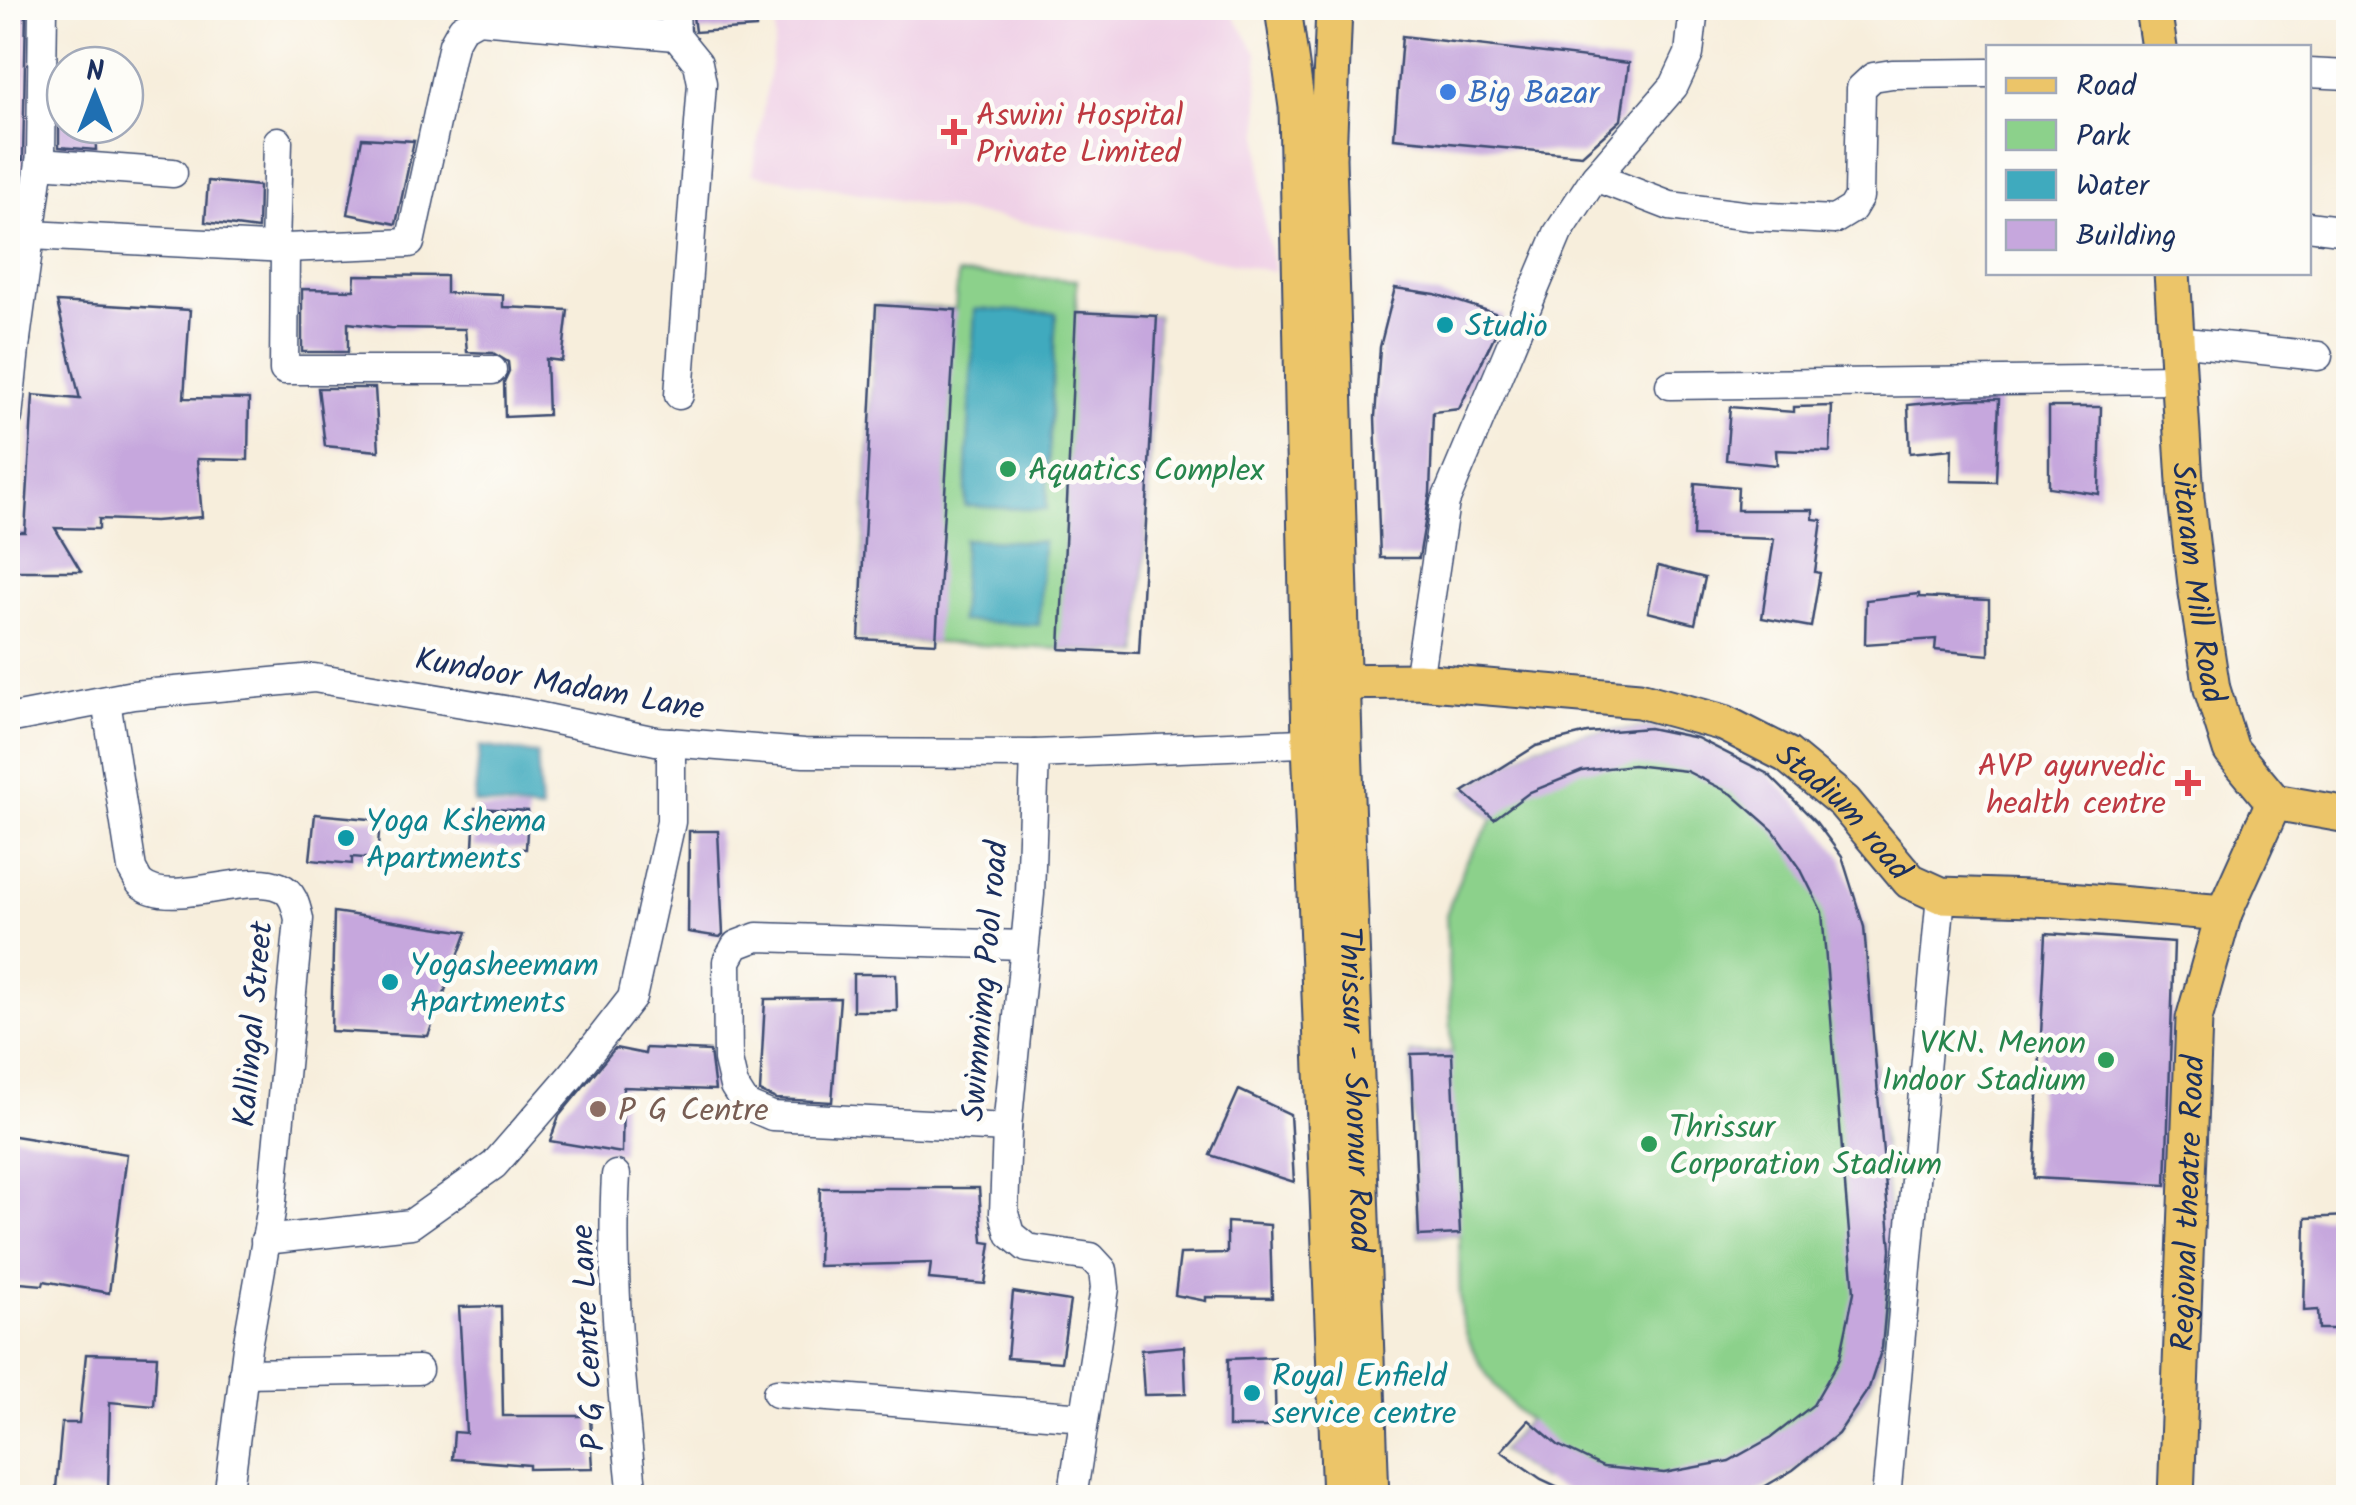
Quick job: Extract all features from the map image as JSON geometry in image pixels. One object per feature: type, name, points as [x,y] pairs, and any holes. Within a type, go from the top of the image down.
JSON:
[{"type":"main road","points":[[1283,8],[1313,187]]},
{"type":"main road","points":[[1313,187],[1328,142],[1334,8]]},
{"type":"main road","points":[[2153,8],[2159,45]]},
{"type":"main road","name":"Thrissur - Shornur Road","points":[[1313,187],[1327,742],[1371,1498]]},
{"type":"main road","name":"Sitaram Mill Road","points":[[2172,275],[2186,498],[2212,689],[2232,750],[2274,802]]},
{"type":"main road","name":"Stadium road","points":[[1325,682],[1418,681],[1639,700],[1724,724],[1787,755],[1844,802],[1910,881],[1941,894],[2057,898],[2224,913]]},
{"type":"main road","points":[[1327,742],[1340,1498]]},
{"type":"main road","points":[[2224,913],[2274,802],[2348,815]]},
{"type":"main road","name":"Regional theatre Road","points":[[2176,1498],[2194,1019],[2224,913]]},
{"type":"street","points":[[8,418],[12,339],[40,163],[43,8]]},
{"type":"street","points":[[1418,681],[1445,502],[1558,232],[1595,177],[1674,86],[1689,54],[1694,8]]},
{"type":"street","points":[[31,235],[280,248],[410,243],[452,44],[462,28],[478,18],[555,16],[676,22],[698,63],[702,83],[679,395]]},
{"type":"street","points":[[1595,177],[1670,206],[1750,216],[1834,220],[1852,209],[1860,197],[1861,88],[1873,78],[1892,74],[1986,72]]},
{"type":"street","points":[[2311,73],[2348,76]]},
{"type":"street","points":[[278,141],[284,370],[492,370]]},
{"type":"street","points":[[40,163],[172,173]]},
{"type":"street","points":[[2311,226],[2348,231]]},
{"type":"street","points":[[2176,341],[2318,356]]},
{"type":"street","points":[[1670,385],[2178,380]]},
{"type":"street","name":"Kundoor Madam Lane","points":[[8,719],[213,686],[314,678],[671,742],[804,753],[1034,754],[1327,742]]},
{"type":"street","name":"Kallingal Street","points":[[106,701],[132,869],[141,884],[163,892],[259,884],[280,886],[294,900],[298,919],[265,1240],[228,1498]]},
{"type":"street","points":[[265,1240],[410,1224],[494,1165],[572,1076],[632,998],[670,822],[671,742]]},
{"type":"street","name":"Swimmimg Pool road","points":[[1034,754],[1030,894],[1007,1128],[1004,1213],[1010,1234],[1027,1248],[1092,1257],[1103,1270],[1104,1288],[1084,1417]]},
{"type":"street","points":[[1886,1498],[1941,894]]},
{"type":"street","points":[[1007,1128],[772,1116],[746,1104],[734,1086],[728,1060],[727,961],[736,946],[757,938],[1024,946]]},
{"type":"street","name":"P G Centre Lane","points":[[616,1175],[614,1216],[622,1377],[633,1498]]},
{"type":"street","points":[[244,1372],[418,1370]]},
{"type":"street","points":[[777,1394],[1084,1417],[1072,1498]]},
{"type":"shaded area","points":[[8,8],[34,8],[34,151],[8,327]]},
{"type":"shaded area","points":[[777,8],[1228,8],[1257,53],[1263,218],[1275,272],[1073,231],[752,174]]},
{"type":"green space","name":"Aquatics Complex","points":[[958,274],[1077,280],[1076,312],[1157,316],[1139,653],[859,639],[876,305],[955,309]]},
{"type":"green space","name":"Thrissur Corporation Stadium","points":[[1649,728],[1697,738],[1768,774],[1864,927],[1893,1272],[1887,1335],[1869,1388],[1838,1435],[1793,1470],[1745,1497],[1541,1479],[1501,1451],[1528,1420],[1488,1376],[1467,1336],[1460,1301],[1459,1234],[1419,1236],[1411,1054],[1452,1052],[1446,915],[1465,864],[1493,819],[1463,792],[1537,746],[1587,733]]},
{"type":"water","points":[[975,309],[1056,313],[1046,510],[965,506]]},
{"type":"water","points":[[964,539],[1043,542],[1039,625],[960,621]]},
{"type":"water","points":[[480,746],[537,754],[541,811],[474,803]]},
{"type":"building","points":[[8,8],[26,8],[23,160],[8,160]]},
{"type":"building","points":[[692,8],[756,8],[756,28],[695,32]]},
{"type":"building","points":[[1402,36],[1629,63],[1621,120],[1582,155],[1394,138]]},
{"type":"building","points":[[362,138],[414,141],[396,224],[348,214]]},
{"type":"building","points":[[96,145],[96,150],[59,147]]},
{"type":"building","points":[[208,181],[259,186],[258,229],[205,222]]},
{"type":"building","points":[[355,275],[446,276],[446,293],[503,295],[503,307],[568,310],[562,361],[546,359],[548,415],[505,417],[508,362],[493,353],[467,352],[465,329],[348,323],[348,352],[302,352],[302,289],[354,290]]},
{"type":"building","points":[[1395,288],[1435,294],[1504,316],[1459,409],[1433,412],[1430,493],[1419,558],[1380,558],[1375,417],[1380,347]]},
{"type":"building","points":[[57,302],[190,310],[184,398],[249,399],[248,460],[197,459],[202,517],[155,521],[99,519],[99,529],[55,528],[81,571],[11,571],[11,532],[25,532],[33,395],[80,399]]},
{"type":"building","points":[[876,305],[956,310],[936,643],[859,639]]},
{"type":"building","points":[[1076,312],[1157,316],[1139,653],[1060,649]]},
{"type":"building","points":[[318,388],[375,388],[379,451],[325,446]]},
{"type":"building","points":[[1999,399],[1996,482],[1951,481],[1952,449],[1910,453],[1908,405]]},
{"type":"building","points":[[1832,406],[1830,452],[1776,450],[1777,465],[1726,460],[1730,407],[1794,412],[1794,407]]},
{"type":"building","points":[[2049,407],[2101,407],[2099,494],[2049,487]]},
{"type":"building","points":[[1695,483],[1738,487],[1737,510],[1813,510],[1813,519],[1822,520],[1815,572],[1820,573],[1811,627],[1762,618],[1774,539],[1693,536]]},
{"type":"building","points":[[1658,566],[1705,578],[1695,624],[1648,612]]},
{"type":"building","points":[[1919,594],[1989,600],[1989,655],[1935,650],[1936,639],[1865,644],[1866,600]]},
{"type":"building","points":[[1649,728],[1697,738],[1768,774],[1816,822],[1842,857],[1864,927],[1891,1249],[1882,1348],[1869,1388],[1838,1434],[1793,1470],[1745,1498],[1582,1498],[1541,1479],[1501,1451],[1529,1420],[1558,1445],[1603,1467],[1664,1473],[1729,1461],[1772,1437],[1813,1405],[1840,1358],[1854,1292],[1822,912],[1800,868],[1773,830],[1732,794],[1686,771],[1633,765],[1582,771],[1530,792],[1494,819],[1463,792],[1536,746],[1587,733]]},
{"type":"building","points":[[475,808],[528,811],[526,849],[473,847]]},
{"type":"building","name":"Yoga Kshema Apartments","points":[[315,814],[380,820],[377,859],[352,857],[352,864],[310,860]]},
{"type":"building","points":[[689,831],[718,831],[723,934],[720,937],[688,932]]},
{"type":"building","name":"Yogasheemam Apartments","points":[[334,912],[467,932],[428,1036],[331,1031]]},
{"type":"building","name":"VKN. Menon Indoor Stadium","points":[[2046,933],[2174,942],[2166,1185],[2034,1178]]},
{"type":"building","points":[[853,974],[896,974],[897,1011],[853,1011]]},
{"type":"building","points":[[840,998],[832,1102],[776,1099],[760,1092],[765,999]]},
{"type":"building","points":[[615,1048],[645,1054],[646,1048],[710,1051],[715,1090],[623,1087],[622,1153],[550,1141],[559,1116]]},
{"type":"building","points":[[1452,1053],[1460,1234],[1419,1236],[1411,1054]]},
{"type":"building","points":[[1239,1090],[1290,1114],[1294,1182],[1210,1155]]},
{"type":"building","points":[[8,1135],[127,1154],[109,1293],[44,1281],[43,1285],[8,1282]]},
{"type":"building","points":[[820,1188],[979,1188],[983,1242],[991,1243],[985,1284],[929,1279],[931,1263],[818,1266]]},
{"type":"building","points":[[2348,1216],[2348,1329],[2319,1329],[2318,1310],[2304,1311],[2306,1218]]},
{"type":"building","points":[[1227,1222],[1270,1225],[1272,1298],[1206,1297],[1206,1301],[1175,1295],[1180,1254],[1227,1253]]},
{"type":"building","points":[[1013,1292],[1070,1301],[1061,1362],[1007,1358]]},
{"type":"building","points":[[501,1306],[503,1416],[590,1416],[593,1468],[529,1469],[529,1465],[452,1459],[454,1432],[466,1433],[459,1307]]},
{"type":"building","points":[[1184,1346],[1186,1394],[1144,1395],[1141,1350]]},
{"type":"building","points":[[86,1354],[157,1356],[154,1406],[110,1402],[108,1491],[56,1488],[62,1423],[79,1423]]},
{"type":"building","name":"Royal Enfield service centre","points":[[1274,1357],[1276,1427],[1228,1427],[1228,1359]]},
{"type":"place","name":"Big Bazar","points":[[1448,92]]},
{"type":"place","name":"Aswini Hospital Private Limited","points":[[954,132]]},
{"type":"place","name":"Studio","points":[[1445,325]]},
{"type":"place","name":"Aquatics Complex","points":[[1008,469]]},
{"type":"place","name":"AVP ayurvedic health centre","points":[[2188,783]]},
{"type":"place","name":"Yoga Kshema Apartments","points":[[346,838]]},
{"type":"place","name":"Yogasheemam Apartments","points":[[390,982]]},
{"type":"place","name":"VKN. Menon Indoor Stadium","points":[[2106,1060]]},
{"type":"place","name":"P G Centre","points":[[598,1109]]},
{"type":"place","name":"Thrissur Corporation Stadium","points":[[1649,1144]]},
{"type":"place","name":"Royal Enfield service centre","points":[[1252,1393]]}]
